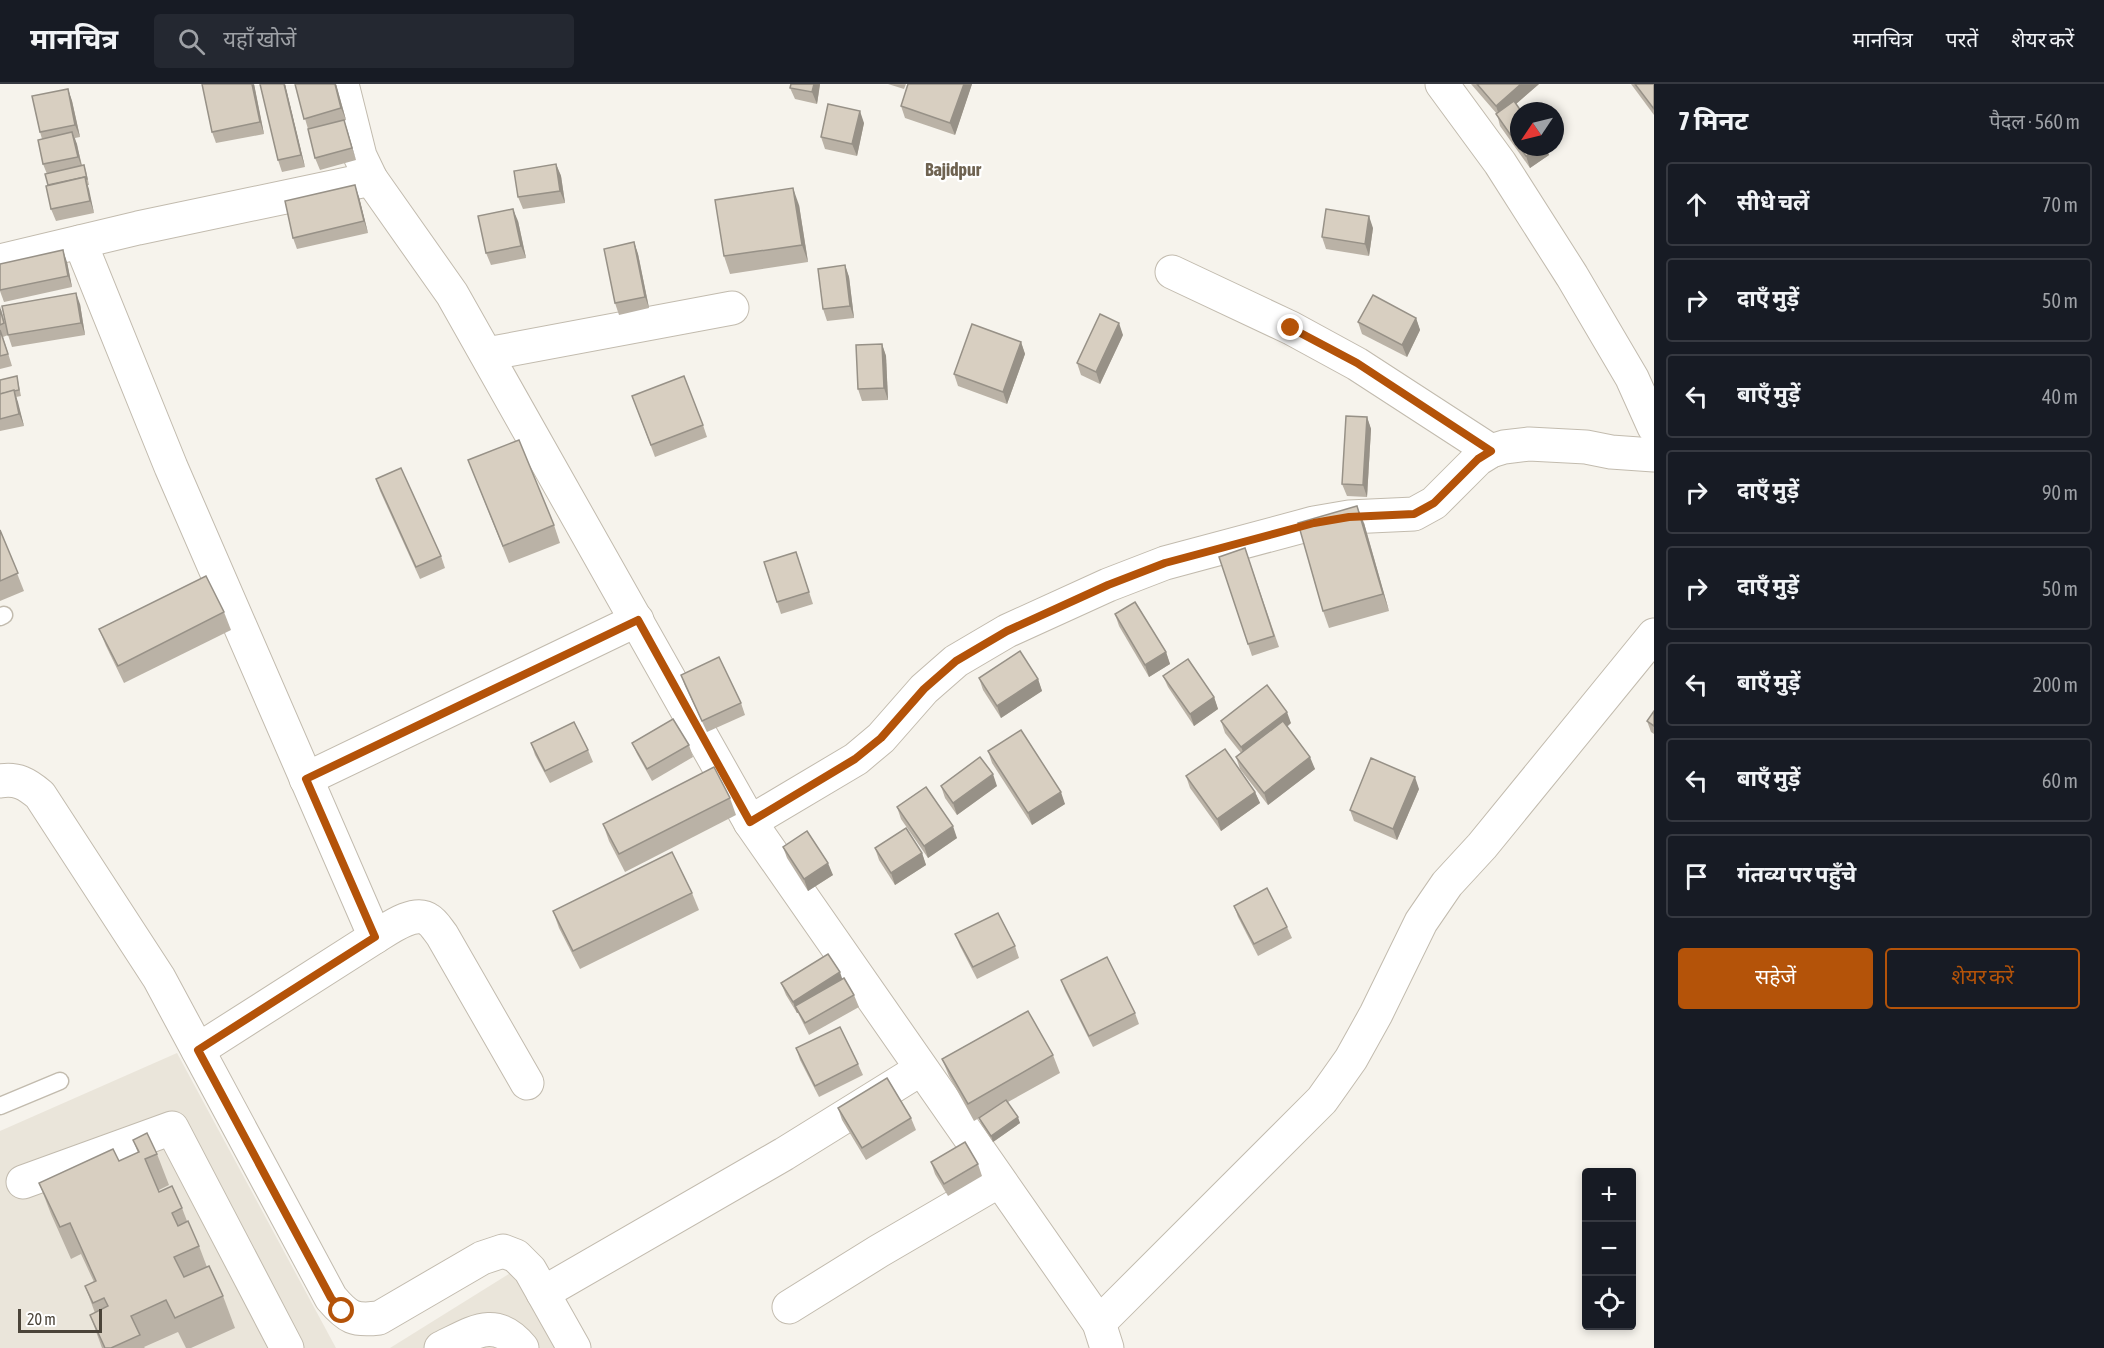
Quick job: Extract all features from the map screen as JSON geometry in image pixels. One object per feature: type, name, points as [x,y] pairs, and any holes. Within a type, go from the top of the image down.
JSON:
[{"type":"street","points":[[342,84],[360,156],[371,179],[452,294],[750,822],[999,1181],[1103,1336],[1322,1100],[1351,1059],[1421,922],[1448,884],[1482,846],[1654,635]]},
{"type":"street","points":[[1442,84],[1500,163],[1572,276],[1632,378],[1654,427]]},
{"type":"street","points":[[0,261],[371,179]]},
{"type":"street","points":[[80,242],[171,467],[375,937]]},
{"type":"street","points":[[1172,272],[1291,328],[1357,363],[1491,451]]},
{"type":"street","points":[[487,354],[732,308]]},
{"type":"street","points":[[750,822],[855,759],[881,738],[924,689],[956,661],[1007,631],[1108,585],[1165,563],[1314,523],[1349,517],[1414,514],[1434,503],[1478,459],[1491,451],[1504,447],[1529,444],[1586,447],[1611,452],[1654,455]]},
{"type":"street","points":[[306,779],[638,620]]},
{"type":"street","points":[[0,781],[10,779],[27,784],[40,795],[159,978],[331,1298],[342,1311],[360,1320],[379,1318],[482,1258],[502,1251],[516,1256],[530,1270],[574,1348]]},
{"type":"street","points":[[198,1050],[375,937],[402,921],[418,916],[428,919],[442,935],[527,1083]]},
{"type":"street","points":[[543,1293],[784,1154],[921,1069]]},
{"type":"street","points":[[23,1182],[172,1128],[287,1348]]},
{"type":"street","points":[[789,1307],[999,1181]]},
{"type":"street","points":[[441,1348],[482,1329],[502,1330],[514,1338],[522,1348]]},
{"type":"lane","points":[[0,1106],[60,1082]]},
{"type":"shaded area","points":[[177,1053],[336,1348],[0,1348],[0,1131]]},
{"type":"shaded area","points":[[512,1272],[555,1348],[390,1348]]},
{"type":"building","points":[[202,84],[252,84],[260,122],[212,132]]},
{"type":"building","points":[[260,84],[284,84],[301,155],[278,160]]},
{"type":"building","points":[[295,84],[335,84],[341,108],[304,119]]},
{"type":"building","points":[[791,84],[814,84],[812,92],[790,88]]},
{"type":"building","points":[[908,84],[964,84],[950,123],[901,106]]},
{"type":"building","points":[[1477,84],[1521,84],[1496,106]]},
{"type":"building","points":[[1635,84],[1654,84],[1654,109]]},
{"type":"building","points":[[68,89],[75,125],[40,132],[32,96]]},
{"type":"building","points":[[828,104],[860,111],[852,144],[821,137]]},
{"type":"building","points":[[1510,104],[1510,134],[1496,114]]},
{"type":"building","points":[[344,120],[352,148],[315,158],[308,129]]},
{"type":"building","points":[[72,132],[78,157],[43,164],[38,140]]},
{"type":"building","points":[[556,164],[560,191],[518,197],[514,171]]},
{"type":"building","points":[[84,165],[87,179],[85,177],[48,185],[45,174]]},
{"type":"building","points":[[85,177],[90,201],[51,209],[46,186]]},
{"type":"building","points":[[355,185],[364,221],[293,238],[285,201]]},
{"type":"building","points":[[793,188],[802,245],[724,256],[715,200]]},
{"type":"building","points":[[513,209],[521,246],[486,253],[478,216]]},
{"type":"building","points":[[1326,209],[1369,216],[1365,244],[1322,237]]},
{"type":"building","points":[[634,242],[645,297],[615,303],[604,249]]},
{"type":"building","points":[[63,250],[68,276],[0,290],[0,264]]},
{"type":"building","points":[[845,265],[850,306],[823,309],[818,269]]},
{"type":"building","points":[[76,293],[81,323],[8,335],[2,306]]},
{"type":"building","points":[[1373,295],[1416,318],[1402,345],[1358,322]]},
{"type":"building","points":[[0,309],[4,323],[0,325]]},
{"type":"building","points":[[1100,314],[1119,323],[1096,372],[1077,363]]},
{"type":"building","points":[[972,324],[1021,342],[1003,392],[954,374]]},
{"type":"building","points":[[0,330],[8,354],[0,356]]},
{"type":"building","points":[[882,344],[884,388],[858,389],[856,345]]},
{"type":"building","points":[[17,376],[19,390],[0,394],[0,380]]},
{"type":"building","points":[[684,376],[703,425],[651,445],[632,396]]},
{"type":"building","points":[[14,390],[19,414],[0,419],[0,394]]},
{"type":"building","points":[[1346,416],[1367,417],[1363,485],[1342,484]]},
{"type":"building","points":[[519,440],[554,525],[503,546],[468,460]]},
{"type":"building","points":[[401,468],[441,556],[416,567],[376,479]]},
{"type":"building","points":[[1357,506],[1383,594],[1323,611],[1298,523]]},
{"type":"building","points":[[0,530],[18,573],[0,581]]},
{"type":"building","points":[[1245,548],[1274,636],[1248,644],[1219,557]]},
{"type":"building","points":[[796,552],[809,592],[777,602],[764,562]]},
{"type":"building","points":[[206,576],[224,612],[118,666],[99,629]]},
{"type":"building","points":[[1135,602],[1166,652],[1145,665],[1115,614]]},
{"type":"building","points":[[1020,651],[1038,679],[997,706],[979,678]]},
{"type":"building","points":[[719,657],[741,703],[702,721],[681,675]]},
{"type":"building","points":[[1188,659],[1214,697],[1190,714],[1163,676]]},
{"type":"building","points":[[1267,685],[1287,712],[1241,747],[1221,721]]},
{"type":"building","points":[[1654,711],[1654,726],[1647,721]]},
{"type":"building","points":[[673,719],[689,745],[647,769],[632,743]]},
{"type":"building","points":[[1283,721],[1310,757],[1264,793],[1236,757]]},
{"type":"building","points":[[574,722],[588,750],[545,771],[531,743]]},
{"type":"building","points":[[1021,730],[1061,792],[1028,813],[988,751]]},
{"type":"building","points":[[1225,749],[1255,792],[1217,819],[1186,776]]},
{"type":"building","points":[[980,757],[993,774],[953,803],[941,786]]},
{"type":"building","points":[[1371,758],[1415,777],[1393,829],[1350,810]]},
{"type":"building","points":[[714,767],[730,798],[619,854],[603,824]]},
{"type":"building","points":[[926,787],[953,826],[924,846],[897,807]]},
{"type":"building","points":[[906,828],[922,853],[891,873],[875,848]]},
{"type":"building","points":[[807,831],[828,863],[804,879],[783,847]]},
{"type":"building","points":[[672,852],[692,893],[573,951],[553,911]]},
{"type":"building","points":[[1267,888],[1287,927],[1254,944],[1234,906]]},
{"type":"building","points":[[998,913],[1015,946],[973,967],[955,934]]},
{"type":"building","points":[[828,954],[840,972],[793,1002],[781,983]]},
{"type":"building","points":[[1107,957],[1135,1013],[1089,1036],[1061,980]]},
{"type":"building","points":[[844,978],[854,995],[805,1023],[795,1006]]},
{"type":"building","points":[[1028,1011],[1053,1055],[968,1104],[942,1059]]},
{"type":"building","points":[[840,1027],[858,1064],[815,1086],[796,1048]]},
{"type":"building","points":[[887,1078],[911,1118],[862,1148],[838,1108]]},
{"type":"building","points":[[1006,1100],[1018,1117],[991,1136],[979,1118]]},
{"type":"building","points":[[147,1133],[157,1154],[145,1159],[159,1192],[172,1186],[182,1208],[172,1213],[178,1226],[188,1221],[199,1246],[174,1257],[184,1277],[209,1266],[223,1296],[175,1318],[166,1300],[131,1316],[140,1335],[111,1348],[105,1348],[90,1315],[108,1306],[104,1298],[93,1303],[85,1286],[96,1281],[70,1223],[60,1227],[39,1183],[113,1149],[119,1161],[139,1152],[133,1140]]},
{"type":"building","points":[[965,1142],[978,1164],[944,1184],[931,1162]]},
{"type":"district","name":"Bajidpur","points":[[953,169]]},
{"type":"route","points":[[342,1311],[331,1298],[198,1050],[375,937],[306,779],[638,620],[750,822],[855,759],[881,738],[924,689],[956,661],[1007,631],[1108,585],[1165,563],[1314,523],[1349,517],[1414,514],[1434,503],[1478,459],[1491,451],[1357,363],[1291,328]]}]
